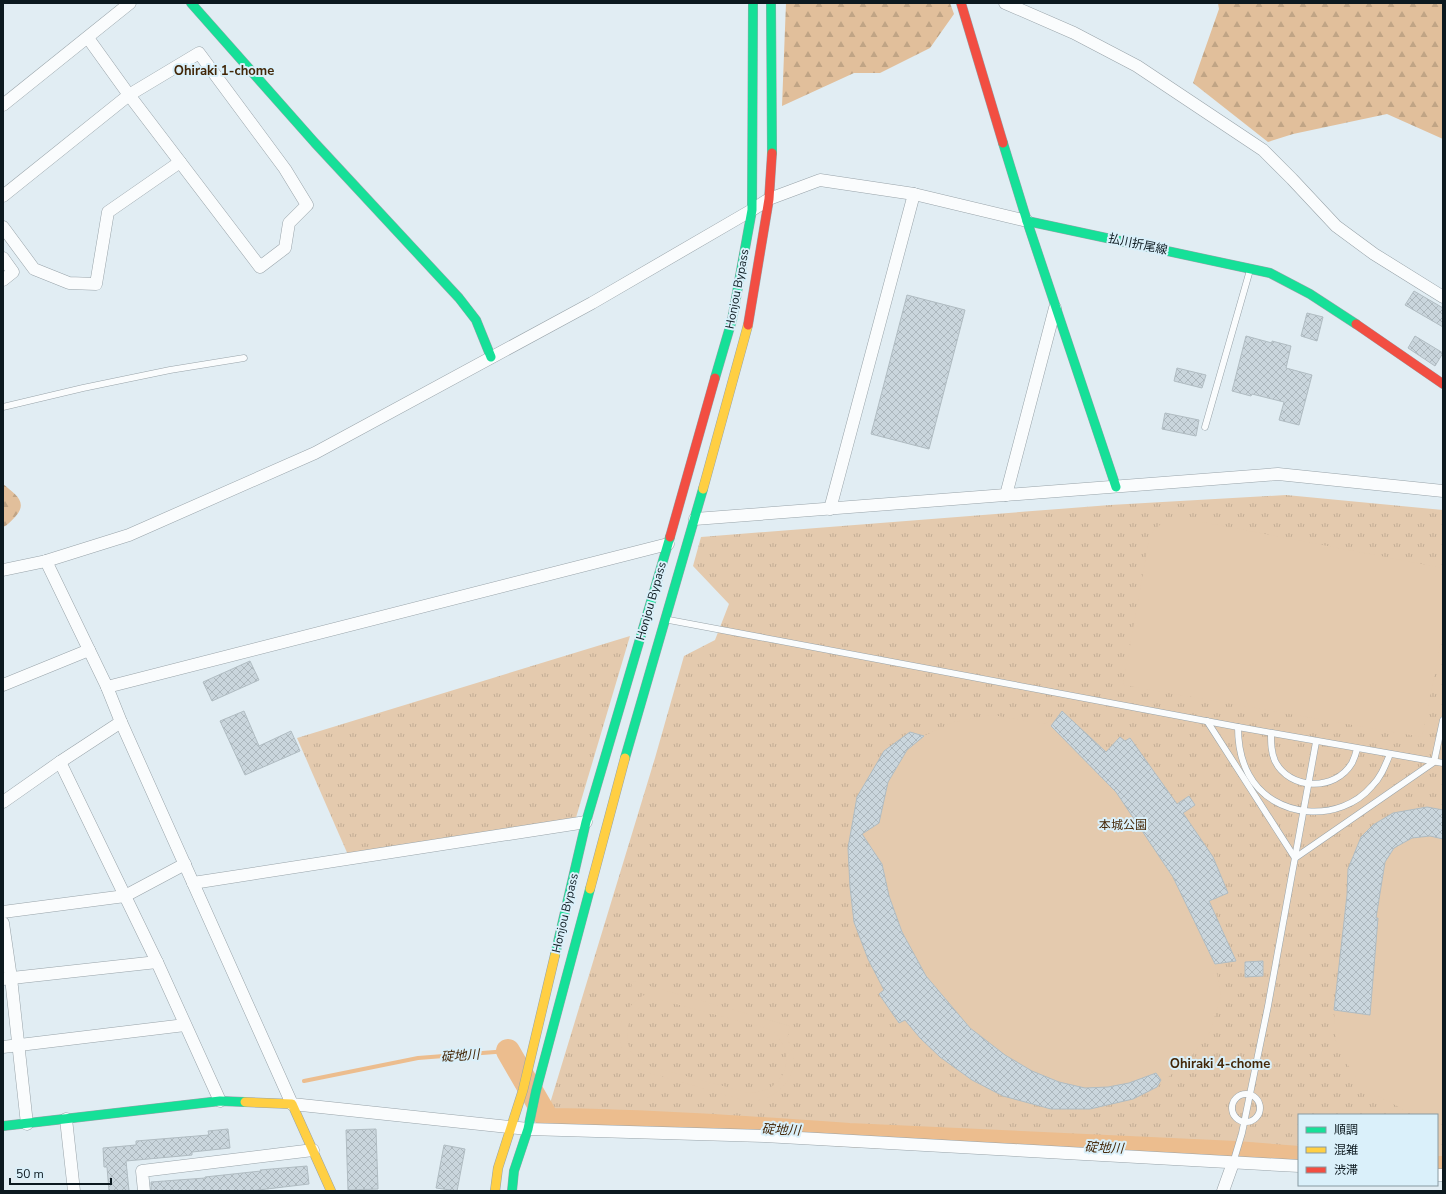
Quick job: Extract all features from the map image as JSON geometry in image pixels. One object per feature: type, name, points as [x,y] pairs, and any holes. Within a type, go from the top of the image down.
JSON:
[{"type":"main road","points":[[191,3],[315,143],[459,298],[476,320],[491,357]]},
{"type":"main road","name":"Honjou Bypass","points":[[495,1191],[498,1168],[523,1090],[586,822],[732,320],[752,210],[753,3]]},
{"type":"main road","name":"Honjou Bypass","points":[[512,1191],[514,1171],[528,1129],[543,1066],[630,741],[695,519],[748,326],[769,198],[773,142],[771,3]]},
{"type":"main road","points":[[961,3],[1027,221],[1116,487]]},
{"type":"main road","name":"払川折尾線","points":[[1027,221],[1270,273],[1310,294],[1443,384]]},
{"type":"main road","points":[[3,1126],[220,1101],[292,1104],[314,1150],[331,1191]]},
{"type":"street","points":[[3,105],[130,3]]},
{"type":"street","points":[[1005,3],[1074,33],[1137,66],[1263,150],[1336,226],[1374,254],[1443,297]]},
{"type":"street","points":[[3,196],[129,95],[199,53],[285,170],[307,205],[289,223],[285,248],[260,266],[129,95],[88,38]]},
{"type":"street","points":[[3,227],[34,269],[69,283],[96,284],[108,212],[180,162]]},
{"type":"street","points":[[3,570],[46,561],[129,535],[316,453],[592,303],[752,210],[769,198],[820,180],[914,194],[1027,221]]},
{"type":"street","points":[[830,509],[914,194]]},
{"type":"street","points":[[3,258],[13,272],[3,280]]},
{"type":"street","points":[[1006,495],[1055,308]]},
{"type":"street","points":[[695,519],[1278,474],[1443,491]]},
{"type":"street","points":[[107,687],[668,544]]},
{"type":"street","points":[[46,561],[107,687],[121,722],[292,1104],[528,1129],[764,1136],[1298,1166]]},
{"type":"street","points":[[3,685],[89,650]]},
{"type":"street","points":[[3,802],[121,722]]},
{"type":"street","points":[[60,762],[125,896],[220,1101]]},
{"type":"street","points":[[193,883],[586,822]]},
{"type":"street","points":[[3,912],[125,896],[185,864]]},
{"type":"street","points":[[3,923],[7,979],[18,1045],[27,1124]]},
{"type":"street","points":[[7,979],[156,962]]},
{"type":"street","points":[[3,1047],[185,1025]]},
{"type":"street","points":[[66,1119],[74,1191]]},
{"type":"street","points":[[144,1191],[142,1171],[314,1150]]},
{"type":"street","points":[[1223,1191],[1233,1163]]},
{"type":"lane","points":[[1205,427],[1250,269]]},
{"type":"lane","points":[[3,407],[170,370],[244,358]]},
{"type":"lane","points":[[666,619],[1207,722],[1443,763]]},
{"type":"lane","points":[[1295,858],[1434,762],[1443,720]]},
{"type":"lane","points":[[1207,722],[1295,858]]},
{"type":"lane","points":[[1238,727],[1238,744],[1242,760],[1252,780],[1259,789],[1272,800],[1287,807],[1304,812],[1322,812],[1341,808],[1358,799],[1372,787],[1383,772],[1390,754]]},
{"type":"lane","points":[[1271,733],[1271,748],[1275,761],[1283,772],[1295,780],[1309,784],[1325,783],[1340,776],[1351,764],[1357,749]]},
{"type":"lane","points":[[1233,1163],[1244,1122],[1269,999],[1316,742]]},
{"type":"lane","points":[[1250,1094],[1260,1103],[1260,1110],[1258,1117],[1251,1122],[1244,1122],[1237,1119],[1233,1114],[1232,1106],[1235,1099],[1242,1095],[1250,1094]]},
{"type":"green space","points":[[786,3],[950,3],[954,14],[930,48],[880,73],[854,73],[782,106]]},
{"type":"green space","points":[[1218,3],[1443,3],[1443,139],[1387,114],[1293,134],[1268,142],[1193,83],[1219,9]]},
{"type":"green space","points":[[3,484],[16,495],[21,503],[21,507],[15,517],[3,527]]},
{"type":"green space","name":"本城公園","points":[[1286,495],[1443,510],[1443,1166],[1438,1166],[1438,1114],[1298,1114],[1298,1155],[1232,1150],[1037,1142],[555,1116],[548,1110],[655,758],[684,656],[715,640],[729,604],[693,566],[701,537],[1110,505]]},
{"type":"green space","points":[[1163,522],[1202,522],[1443,568],[1443,631],[1422,737],[1123,685],[1150,534]]},
{"type":"green space","points":[[630,636],[575,821],[352,864],[297,738]]},
{"type":"green space","points":[[1062,711],[1106,752],[1120,737],[1149,764],[1177,804],[1189,796],[1195,805],[1183,813],[1213,857],[1228,893],[1209,901],[1236,961],[1215,964],[1221,995],[1210,1032],[1189,1059],[1157,1087],[1133,1099],[1090,1109],[1051,1109],[1003,1096],[972,1080],[940,1057],[920,1038],[906,1021],[899,1023],[879,994],[884,990],[868,959],[854,922],[850,887],[848,848],[857,797],[884,751],[910,732],[924,736],[954,722],[992,715],[1045,724]]},
{"type":"green space","points":[[1427,807],[1443,810],[1443,1124],[1438,1123],[1438,1114],[1412,1114],[1376,1095],[1356,1077],[1343,1058],[1336,1041],[1334,1010],[1348,869],[1361,837],[1373,825]]},
{"type":"green space","points":[[632,981],[790,1026],[788,1038],[794,1059],[790,1077],[779,1090],[772,1095],[764,1099],[746,1101],[640,1070],[630,1061],[624,1052],[620,1041],[622,1020],[627,1010],[635,1001],[646,994],[631,990]],"holes":[[[661,1000],[772,1030],[780,1040],[785,1050],[786,1060],[784,1070],[780,1079],[772,1087],[762,1091],[749,1093],[645,1065],[631,1052],[627,1038],[629,1024],[635,1012],[645,1004]]]},
{"type":"building","points":[[1414,291],[1443,308],[1443,327],[1405,305]]},
{"type":"building","points":[[907,295],[965,310],[929,449],[871,434]]},
{"type":"building","points":[[1307,313],[1323,317],[1317,341],[1301,336]]},
{"type":"building","points":[[1246,336],[1291,346],[1286,368],[1312,375],[1299,425],[1279,420],[1284,402],[1252,394],[1251,396],[1232,391]]},
{"type":"building","points":[[1415,336],[1443,353],[1435,366],[1408,348]]},
{"type":"building","points":[[1177,368],[1206,375],[1202,388],[1174,381]]},
{"type":"building","points":[[1165,413],[1199,420],[1196,436],[1162,429]]},
{"type":"building","points":[[250,661],[259,680],[212,701],[203,682]]},
{"type":"building","points":[[244,711],[259,746],[291,731],[300,751],[245,775],[220,721]]},
{"type":"building","points":[[1062,711],[1106,752],[1120,737],[1125,741],[1130,738],[1177,804],[1189,796],[1195,805],[1183,813],[1213,857],[1228,893],[1209,901],[1236,961],[1215,964],[1173,877],[1116,792],[1051,726]]},
{"type":"building","points":[[910,732],[924,736],[907,750],[888,782],[879,823],[862,834],[882,864],[889,896],[902,932],[926,976],[970,1028],[1005,1055],[1032,1071],[1059,1082],[1085,1088],[1108,1087],[1129,1083],[1156,1073],[1161,1080],[1157,1087],[1133,1099],[1090,1109],[1051,1109],[1003,1096],[972,1080],[940,1057],[920,1038],[905,1020],[899,1023],[879,994],[884,990],[868,959],[854,922],[848,848],[857,797],[884,751]]},
{"type":"building","points":[[1427,807],[1443,810],[1443,839],[1430,836],[1412,838],[1394,848],[1385,862],[1376,918],[1378,918],[1370,1015],[1334,1010],[1347,895],[1348,869],[1361,837],[1373,825],[1393,813]]},
{"type":"building","points":[[1263,961],[1263,976],[1245,977],[1245,962]]},
{"type":"building","points":[[228,1129],[230,1148],[192,1152],[192,1155],[126,1161],[129,1191],[109,1191],[107,1167],[104,1167],[103,1148],[136,1145],[136,1141],[209,1135],[208,1131]]},
{"type":"building","points":[[376,1129],[378,1189],[348,1190],[346,1130]]},
{"type":"building","points":[[444,1145],[465,1149],[457,1191],[436,1188]]},
{"type":"building","points":[[307,1166],[309,1184],[250,1191],[151,1191],[151,1182],[205,1178],[261,1171],[260,1170]]},
{"type":"waterway","name":"碇地川","points":[[304,1081],[418,1058],[508,1051]]},
{"type":"waterway","name":"碇地川","points":[[508,1051],[548,1120],[661,1123],[897,1138],[1236,1153],[1298,1158]]},
{"type":"waterway","name":"碇地川","points":[[1438,1168],[1443,1168]]},
{"type":"traffic: fast","points":[[191,3],[315,143],[459,298],[476,320],[491,357]]},
{"type":"traffic: fast","points":[[715,378],[732,320],[752,210],[753,3]]},
{"type":"traffic: fast","points":[[771,3],[772,153]]},
{"type":"traffic: fast","points":[[1003,143],[1027,221],[1116,487]]},
{"type":"traffic: fast","points":[[1027,221],[1270,273],[1310,294],[1356,324]]},
{"type":"traffic: fast","points":[[625,758],[703,489]]},
{"type":"traffic: fast","points":[[555,955],[586,822],[670,537]]},
{"type":"traffic: fast","points":[[512,1191],[514,1171],[528,1129],[536,1091],[590,889]]},
{"type":"traffic: fast","points":[[3,1126],[220,1101],[245,1102]]},
{"type":"traffic: slow","points":[[703,489],[748,325]]},
{"type":"traffic: slow","points":[[590,889],[625,758]]},
{"type":"traffic: slow","points":[[495,1191],[498,1168],[523,1090],[555,955]]},
{"type":"traffic: slow","points":[[245,1102],[292,1104],[331,1191]]},
{"type":"traffic: jam","points":[[961,3],[1003,143]]},
{"type":"traffic: jam","points":[[748,325],[769,199],[772,153]]},
{"type":"traffic: jam","points":[[1356,324],[1443,384]]},
{"type":"traffic: jam","points":[[670,537],[715,378]]},
{"type":"district","name":"Ohiraki 1-chome","points":[[224,70]]},
{"type":"district","name":"Ohiraki 4-chome","points":[[1220,1063]]}]
